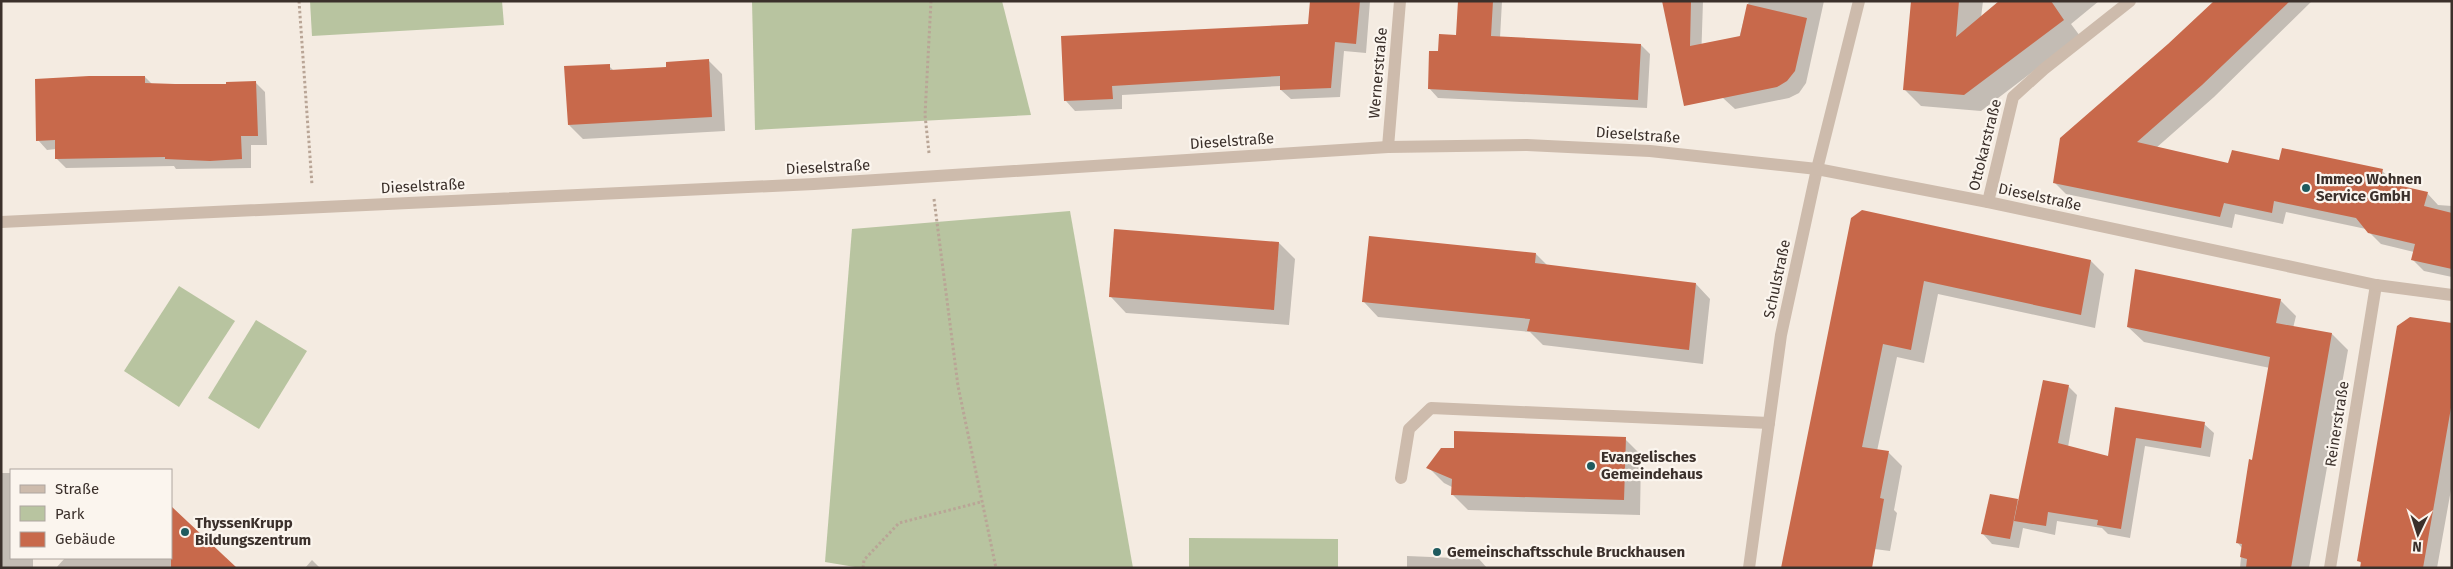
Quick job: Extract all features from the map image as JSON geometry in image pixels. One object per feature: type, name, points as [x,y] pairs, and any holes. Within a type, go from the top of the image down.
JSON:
[{"type":"street","name":"Wernerstraße","points":[[1388,146],[1400,1]]},
{"type":"street","name":"Schulstraße","points":[[1749,568],[1781,335],[1817,169],[1860,1]]},
{"type":"street","name":"Ottokarstraße","points":[[1988,202],[2013,97],[2044,69],[2130,1]]},
{"type":"street","name":"Dieselstraße","points":[[1,222],[931,178],[1388,146],[1526,145],[1650,151],[1817,169],[1988,202],[2376,285],[2452,295]]},
{"type":"street","name":"Reinerstraße","points":[[2330,568],[2376,285]]},
{"type":"street","points":[[1401,478],[1409,429],[1431,408],[1769,423]]},
{"type":"path","points":[[299,1],[314,207]]},
{"type":"path","points":[[932,1],[925,115],[931,178],[958,386],[996,568]]},
{"type":"path","points":[[863,568],[864,560],[899,524],[981,502]]},
{"type":"green space","points":[[310,1],[502,1],[504,25],[312,36]]},
{"type":"green space","points":[[752,1],[1002,1],[1031,115],[755,130]]},
{"type":"green space","points":[[1070,211],[1133,568],[861,568],[825,562],[852,229]]},
{"type":"green space","points":[[179,286],[235,321],[179,407],[124,371]]},
{"type":"green space","points":[[256,320],[307,351],[259,429],[208,398]]},
{"type":"green space","points":[[1189,538],[1338,539],[1338,568],[1189,568]]},
{"type":"building","points":[[1310,1],[1360,1],[1356,44],[1335,42],[1331,88],[1280,90],[1280,76],[1112,86],[1113,99],[1064,101],[1061,36],[1308,24]]},
{"type":"building","points":[[1458,1],[1493,1],[1491,36],[1641,44],[1638,100],[1428,89],[1429,51],[1438,51],[1439,34],[1456,35]]},
{"type":"building","points":[[1662,1],[1691,1],[1690,46],[1740,36],[1747,4],[1807,18],[1795,71],[1787,81],[1777,87],[1684,106]]},
{"type":"building","points":[[1911,1],[1959,1],[1956,37],[1999,1],[2051,1],[2064,20],[1964,95],[1903,90]]},
{"type":"building","points":[[2214,1],[2290,1],[2202,85],[2137,142],[2228,163],[2232,150],[2279,160],[2282,148],[2383,169],[2380,181],[2428,192],[2424,206],[2452,213],[2452,269],[2411,260],[2415,244],[2368,233],[2356,218],[2274,201],[2272,213],[2224,203],[2220,217],[2053,183],[2060,138],[2168,44]]},
{"type":"building","points":[[709,59],[712,117],[568,125],[564,66],[610,64],[610,70],[666,67],[666,62]]},
{"type":"building","points":[[89,76],[145,76],[145,83],[175,84],[226,84],[226,82],[256,81],[258,136],[241,136],[242,159],[210,161],[165,159],[165,157],[55,159],[55,140],[36,141],[35,79]]},
{"type":"building","points":[[1862,210],[2091,260],[2081,315],[1924,281],[1911,350],[1883,344],[1862,447],[1889,451],[1880,498],[1884,499],[1872,568],[1781,568],[1851,218]]},
{"type":"building","points":[[1114,229],[1279,242],[1274,310],[1109,297]]},
{"type":"building","points":[[1369,236],[1536,253],[1535,263],[1696,283],[1689,350],[1527,331],[1530,319],[1362,302]]},
{"type":"building","points":[[2135,269],[2281,299],[2276,323],[2332,333],[2291,568],[2246,568],[2247,559],[2240,557],[2242,544],[2236,543],[2249,459],[2252,460],[2270,357],[2127,327]]},
{"type":"building","points":[[2410,317],[2452,323],[2452,402],[2423,568],[2360,568],[2361,562],[2357,561],[2397,326]]},
{"type":"building","points":[[2043,380],[2069,385],[2058,443],[2108,456],[2115,407],[2205,422],[2201,448],[2136,438],[2121,529],[2097,525],[2098,520],[2048,512],[2046,526],[2014,521]]},
{"type":"building","points":[[1454,431],[1626,437],[1624,500],[1451,495],[1452,479],[1426,468],[1441,448],[1454,448]]},
{"type":"building","points":[[1990,494],[2018,499],[2010,539],[1981,534]]},
{"type":"building","name":"ThyssenKrupp Bildungszentrum","points":[[172,507],[237,568],[171,568]]},
{"type":"place","name":"Immeo Wohnen Service GmbH","points":[[2306,188]]},
{"type":"place","name":"Evangelisches Gemeindehaus","points":[[1591,466]]},
{"type":"place","name":"ThyssenKrupp Bildungszentrum","points":[[185,532]]},
{"type":"place","name":"Gemeinschaftsschule Bruckhausen","points":[[1437,552]]}]
